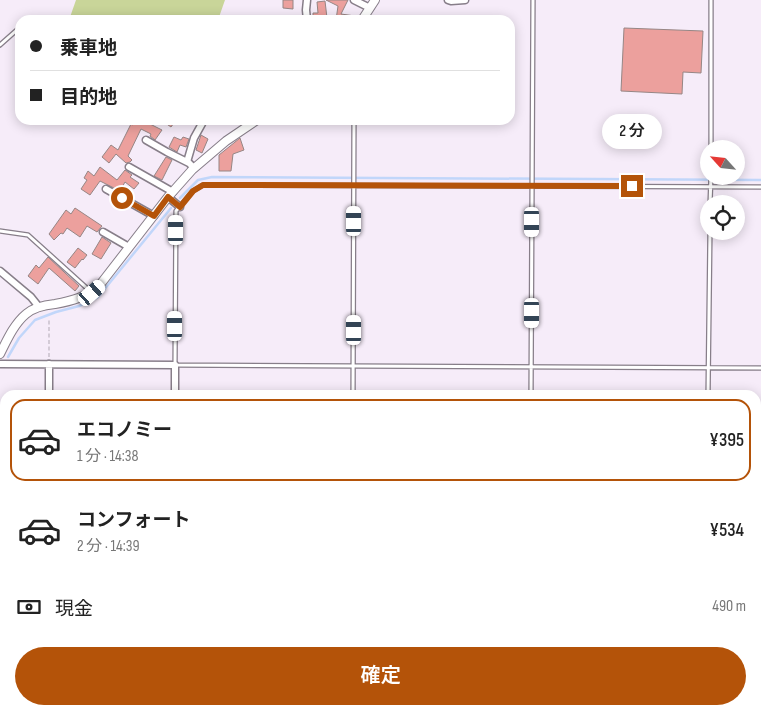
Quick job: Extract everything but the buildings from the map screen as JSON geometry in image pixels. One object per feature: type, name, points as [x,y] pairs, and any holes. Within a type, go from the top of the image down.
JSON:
[{"type":"street","points":[[306,15],[307,0]]},
{"type":"street","points":[[354,0],[370,8]]},
{"type":"street","points":[[365,15],[375,0]]},
{"type":"street","points":[[448,0],[465,0]]},
{"type":"street","points":[[187,162],[194,138],[201,125]]},
{"type":"street","points":[[0,354],[4,338],[27,313],[39,307],[80,298],[92,293],[194,168],[246,125]]},
{"type":"street","points":[[146,140],[187,162],[194,168]]},
{"type":"street","points":[[129,167],[171,194],[180,207]]},
{"type":"street","points":[[106,189],[154,216]]},
{"type":"street","points":[[103,232],[129,247]]},
{"type":"street","points":[[0,271],[32,297],[39,307]]},
{"type":"street","points":[[0,364],[175,365],[175,390]]},
{"type":"street","points":[[49,364],[49,390]]},
{"type":"lane","points":[[531,390],[533,0]]},
{"type":"lane","points":[[711,0],[711,140]]},
{"type":"lane","points":[[0,45],[15,32]]},
{"type":"lane","points":[[353,390],[354,125]]},
{"type":"lane","points":[[700,185],[354,183],[203,185],[193,191],[176,211],[175,365],[761,368]]},
{"type":"lane","points":[[710,195],[710,185],[761,187]]},
{"type":"lane","points":[[0,231],[28,235],[92,293]]},
{"type":"lane","points":[[708,390],[710,240]]},
{"type":"path","points":[[49,318],[49,364]]},
{"type":"green space","points":[[76,0],[225,0],[220,15],[71,15]]},
{"type":"waterway","points":[[180,198],[198,180],[212,177],[761,180]]},
{"type":"waterway","points":[[8,357],[19,338],[35,320],[79,306],[98,297],[171,208]]},
{"type":"route","points":[[122,198],[154,216],[168,197],[180,207],[193,191],[203,185],[632,186]]}]
